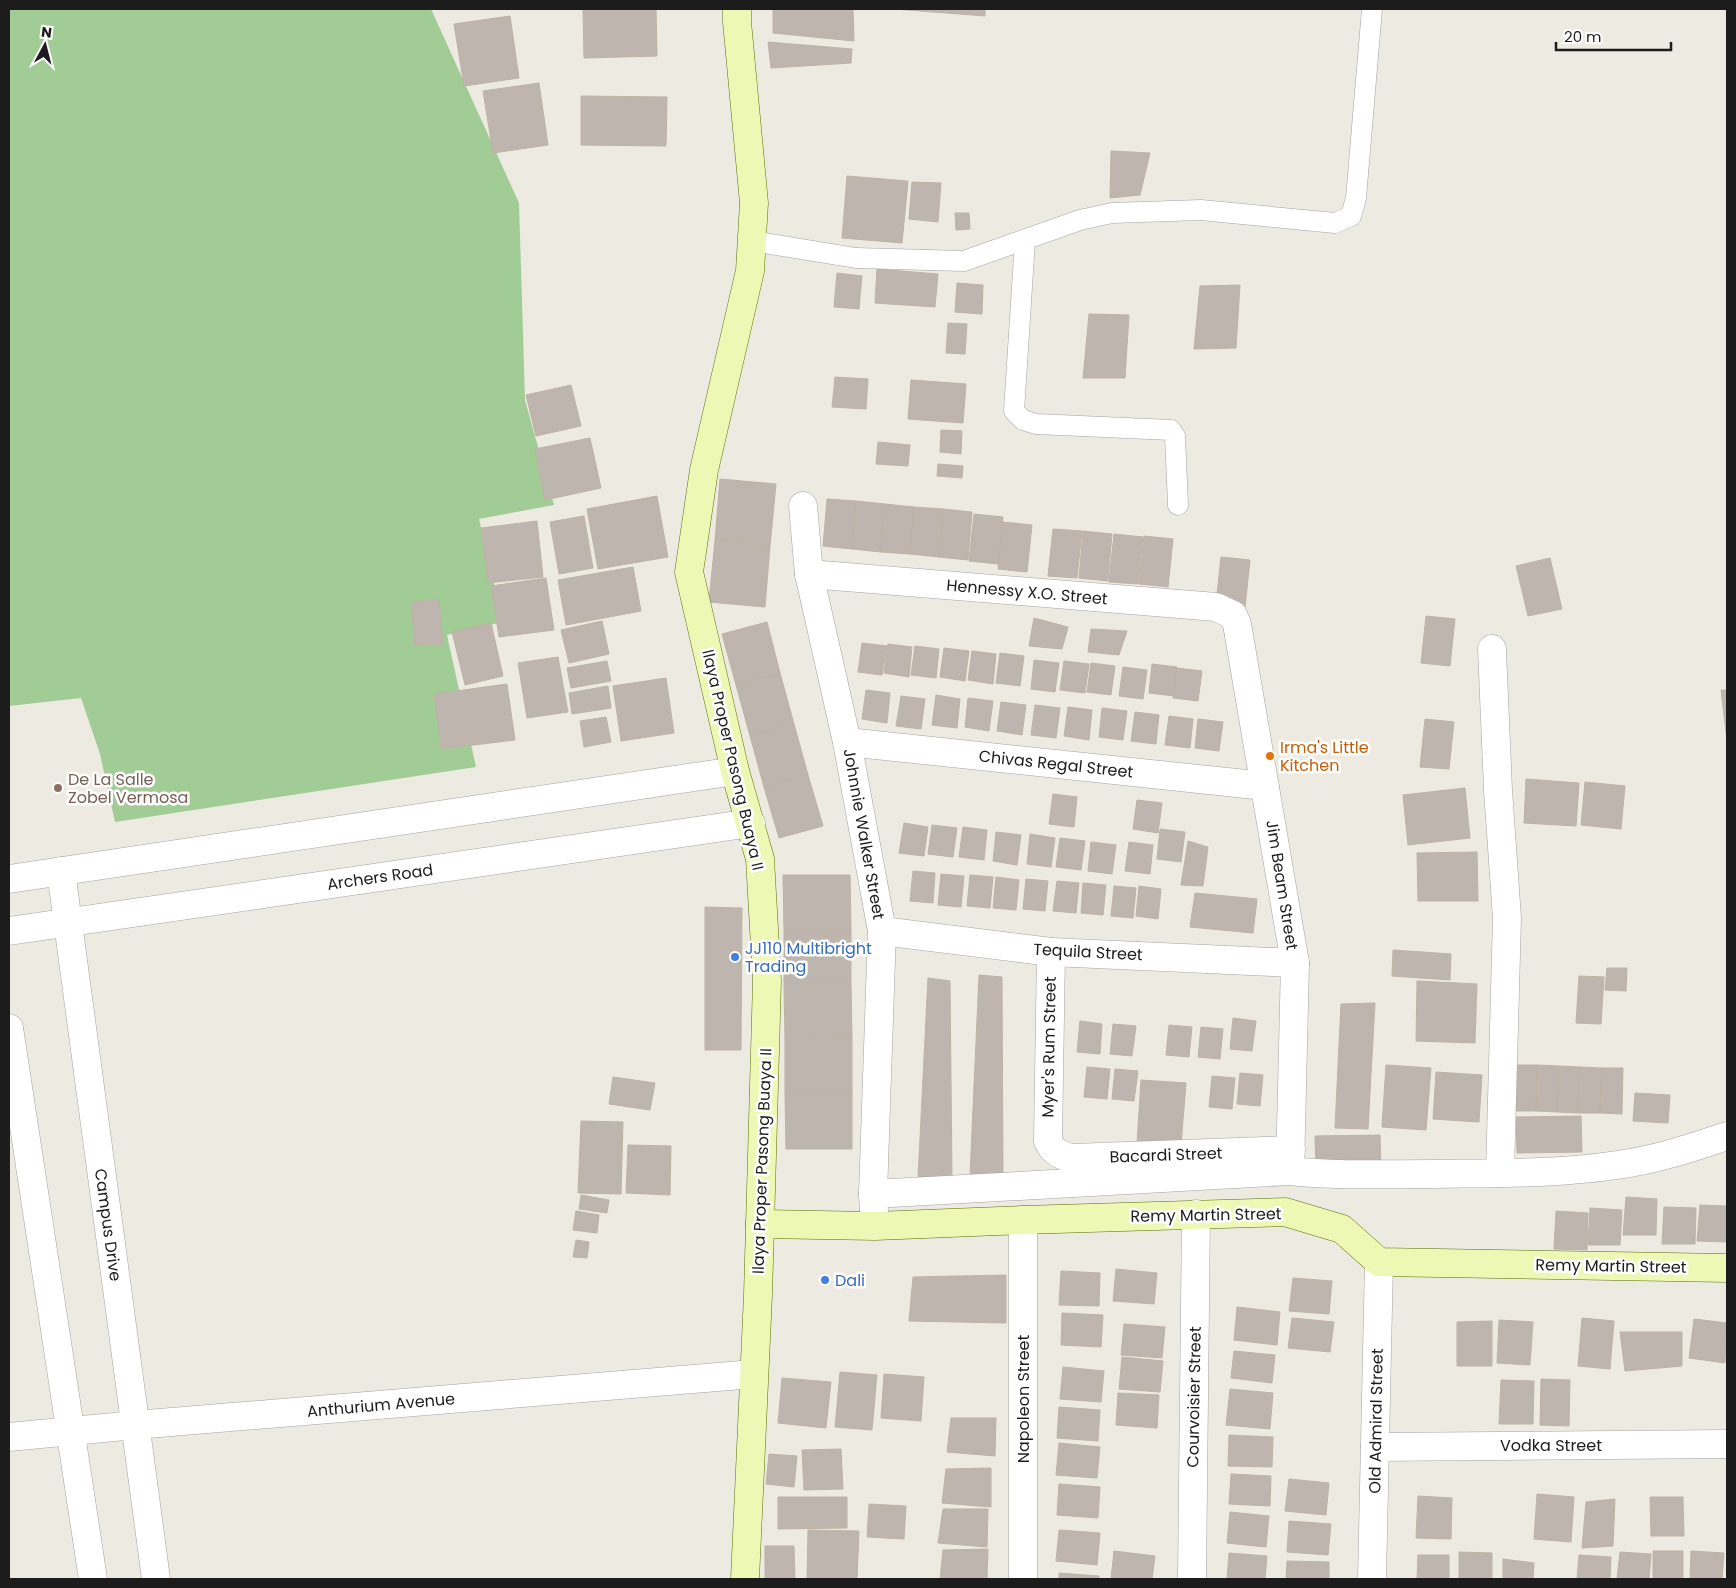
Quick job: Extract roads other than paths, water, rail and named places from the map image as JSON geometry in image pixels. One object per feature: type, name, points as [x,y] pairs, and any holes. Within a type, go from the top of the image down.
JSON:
[{"type":"street","name":"Ilaya Proper Pasong Buaya II","points":[[737,9],[736,22],[754,203],[750,271],[704,470],[689,572],[735,771],[760,859],[768,981],[745,1579]]},
{"type":"street","name":"Johnnie Walker Street","points":[[803,506],[809,574],[847,742],[882,931],[873,1194],[875,1226]]},
{"type":"street","name":"Hennessy X.O. Street","points":[[809,574],[1216,607],[1233,615],[1237,624]]},
{"type":"street","name":"Jim Beam Street","points":[[1237,624],[1294,963],[1290,1160]]},
{"type":"street","points":[[1492,649],[1498,790],[1508,918],[1500,1173]]},
{"type":"street","name":"Chivas Regal Street","points":[[847,742],[1265,786]]},
{"type":"street","points":[[9,879],[735,771]]},
{"type":"street","name":"Archers Road","points":[[9,931],[751,823]]},
{"type":"street","name":"Campus Drive","points":[[61,871],[156,1579]]},
{"type":"street","name":"Tequila Street","points":[[882,931],[1051,952],[1294,963]]},
{"type":"street","name":"Myer's Rum Street","points":[[1048,1141],[1051,952]]},
{"type":"street","points":[[9,1028],[93,1579]]},
{"type":"street","points":[[873,1194],[1290,1160],[1329,1175],[1500,1173],[1563,1170],[1617,1165],[1660,1157],[1727,1136]]},
{"type":"street","name":"Bacardi Street","points":[[1048,1141],[1051,1149],[1071,1158],[1290,1160]]},
{"type":"street","name":"Remy Martin Street","points":[[760,1224],[875,1226],[1285,1212],[1342,1229],[1379,1262],[1727,1268]]},
{"type":"street","name":"Courvoisier Street","points":[[1192,1579],[1196,1214]]},
{"type":"street","name":"Napoleon Street","points":[[1023,1220],[1023,1579]]},
{"type":"street","name":"Old Admiral Street","points":[[1372,1579],[1379,1262]]},
{"type":"street","name":"Anthurium Avenue","points":[[9,1438],[135,1425],[754,1374]]},
{"type":"street","name":"Vodka Street","points":[[1375,1447],[1727,1444]]},
{"type":"lane","points":[[752,241],[856,258],[964,261],[1080,220],[1112,213],[1202,210],[1335,224],[1350,216],[1356,198],[1372,9]]},
{"type":"lane","points":[[1025,240],[1014,411],[1023,420],[1036,424],[1171,430],[1175,436],[1178,505]]},
{"type":"place","name":"Irma's Little Kitchen","points":[[1270,756]]},
{"type":"place","name":"De La Salle Zobel Vermosa","points":[[58,788]]},
{"type":"place","name":"JJ110 Multibright Trading","points":[[735,957]]},
{"type":"place","name":"Dali","points":[[825,1280]]}]
